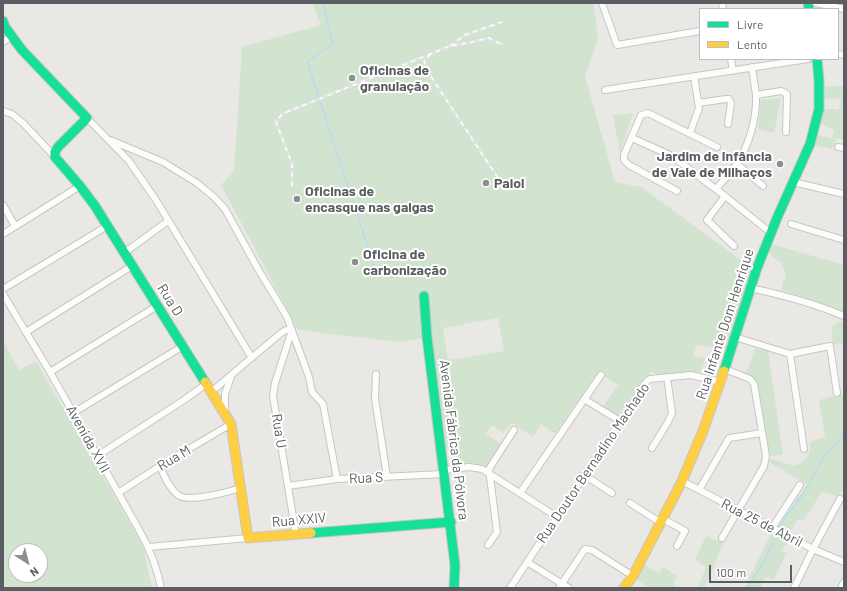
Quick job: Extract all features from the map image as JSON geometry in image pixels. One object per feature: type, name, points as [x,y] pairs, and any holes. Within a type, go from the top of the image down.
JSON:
[{"type":"street","points":[[602,3],[617,45],[699,31]]},
{"type":"street","points":[[816,3],[836,8]]},
{"type":"street","points":[[3,21],[5,27],[22,50],[129,161],[168,220],[252,358]]},
{"type":"street","points":[[3,42],[12,36]]},
{"type":"street","points":[[731,60],[733,70]]},
{"type":"street","points":[[605,90],[801,60]]},
{"type":"street","name":"Rua Infante Dom Henrique","points":[[624,588],[662,521],[682,481],[703,431],[725,370],[750,288],[771,234],[810,144],[819,109],[817,60]]},
{"type":"street","points":[[716,189],[737,164],[746,146],[752,128],[756,95],[752,67]]},
{"type":"street","points":[[690,133],[699,108],[694,76]]},
{"type":"street","points":[[756,95],[781,91],[787,94],[786,132]]},
{"type":"street","points":[[698,103],[726,99],[730,100],[728,124]]},
{"type":"street","name":"Rua D","points":[[3,111],[12,114],[23,123],[80,186],[226,414],[231,424],[248,538]]},
{"type":"street","points":[[677,191],[626,163],[624,155],[641,116],[647,112],[717,147]]},
{"type":"street","points":[[55,157],[58,147],[87,118]]},
{"type":"street","points":[[632,138],[670,154],[725,196],[771,234]]},
{"type":"street","points":[[110,140],[163,162],[197,183],[214,197],[225,209],[286,317],[309,377],[312,392],[323,404],[337,479]]},
{"type":"street","points":[[737,164],[763,186]]},
{"type":"street","points":[[793,182],[844,194]]},
{"type":"street","points":[[3,234],[80,186]]},
{"type":"street","points":[[725,196],[707,220],[734,246]]},
{"type":"street","points":[[3,205],[15,226]]},
{"type":"street","points":[[124,253],[168,220]]},
{"type":"street","points":[[791,224],[844,240]]},
{"type":"street","points":[[3,289],[107,226]]},
{"type":"street","points":[[26,332],[132,266]]},
{"type":"street","points":[[750,288],[820,306],[844,316]]},
{"type":"street","name":"Avenida XVII","points":[[3,294],[50,372],[149,547],[161,588]]},
{"type":"street","name":"Avenida Fábrica da Pólvora","points":[[424,296],[427,337],[451,522],[455,565],[454,588]]},
{"type":"street","points":[[50,372],[157,306]]},
{"type":"street","points":[[212,392],[281,333],[286,330],[292,330]]},
{"type":"street","name":"Rua U","points":[[292,330],[275,383],[273,396],[296,535]]},
{"type":"street","points":[[735,338],[790,354],[830,346],[837,393]]},
{"type":"street","points":[[73,413],[183,346]]},
{"type":"street","points":[[790,354],[804,449]]},
{"type":"street","points":[[722,538],[766,462],[754,384],[747,377],[725,370]]},
{"type":"street","points":[[226,414],[225,394],[228,382],[233,374]]},
{"type":"street","points":[[376,374],[375,398],[387,477]]},
{"type":"street","points":[[520,493],[601,375]]},
{"type":"street","name":"Rua Doutor Bernadino Machado","points":[[510,588],[647,381],[650,379],[697,375],[721,382]]},
{"type":"street","points":[[652,448],[671,417],[667,377]]},
{"type":"street","points":[[97,456],[184,400],[206,384]]},
{"type":"street","points":[[584,399],[620,421]]},
{"type":"street","name":"Rua M","points":[[118,493],[231,424]]},
{"type":"street","points":[[488,545],[497,532],[489,472],[490,466],[514,430]]},
{"type":"street","points":[[699,490],[729,438],[762,433]]},
{"type":"street","points":[[160,466],[172,489],[179,496],[185,498],[216,495],[241,488]]},
{"type":"street","name":"Rua S","points":[[288,486],[337,479],[387,477],[444,472],[469,466],[489,472],[557,517]]},
{"type":"street","points":[[584,475],[612,493]]},
{"type":"street","name":"Rua 25 de Abril","points":[[682,481],[813,549],[844,562]]},
{"type":"street","points":[[772,528],[800,485]]},
{"type":"street","points":[[794,588],[840,499]]},
{"type":"street","points":[[630,503],[662,521],[685,531],[677,546]]},
{"type":"street","name":"Rua XXIV","points":[[149,547],[451,522]]},
{"type":"street","points":[[560,586],[585,549],[592,550],[632,576]]},
{"type":"street","points":[[527,562],[560,586],[568,588]]},
{"type":"street","points":[[841,588],[844,582]]},
{"type":"green space","points":[[312,3],[594,3],[598,39],[585,76],[615,182],[641,187],[742,261],[753,267],[725,349],[697,345],[693,356],[705,358],[701,372],[660,375],[651,372],[617,415],[602,408],[618,385],[604,376],[600,370],[555,434],[541,424],[533,437],[512,423],[503,433],[492,425],[486,434],[501,444],[487,466],[459,462],[455,447],[445,449],[430,337],[399,342],[298,330],[221,185],[234,171],[242,47],[321,25]],"holes":[[[498,318],[504,351],[448,360],[443,328]]]},
{"type":"green space","points":[[825,86],[844,86],[844,141],[837,138],[832,149],[814,145],[817,134],[832,139],[834,130],[821,124],[823,109],[839,109],[841,99],[824,98]]},
{"type":"green space","points":[[781,98],[774,133],[758,129],[761,100]]},
{"type":"green space","points":[[633,113],[620,153],[613,115]]},
{"type":"green space","points":[[771,244],[844,265],[844,313],[782,290],[782,283],[786,277],[782,264],[768,253]]},
{"type":"green space","points":[[841,321],[844,321],[844,343],[833,345],[832,327]]},
{"type":"green space","points":[[3,341],[19,370],[36,361],[143,546],[152,588],[3,588]]},
{"type":"green space","points":[[755,348],[768,351],[783,455],[768,456],[755,381],[746,374]]},
{"type":"green space","points":[[844,394],[844,490],[837,496],[822,492],[803,521],[798,519],[790,533],[777,528],[807,484],[770,463],[771,459],[795,466],[803,462],[809,454],[810,442],[825,437],[819,400]]},
{"type":"green space","points":[[772,532],[788,540],[782,551],[786,553],[774,580],[766,577],[760,588],[744,588]]},
{"type":"green space","points":[[706,536],[714,540],[724,542],[704,588],[698,588],[706,567],[695,560]]},
{"type":"green space","points":[[644,565],[659,573],[663,567],[677,576],[673,585],[678,588],[649,588],[637,579]]},
{"type":"waterway","points":[[323,3],[333,44],[307,62],[376,272]]},
{"type":"waterway","points":[[779,529],[785,518],[803,494],[824,455],[841,438],[844,432]]},
{"type":"waterway","points":[[747,588],[762,565],[778,533]]},
{"type":"railway","points":[[450,46],[465,35],[502,22]]},
{"type":"railway","points":[[292,186],[292,164],[276,122],[282,114],[450,46],[489,38],[503,45]]},
{"type":"railway","points":[[431,54],[424,61],[428,72],[500,181]]},
{"type":"traffic: fast","points":[[808,3],[809,8]]},
{"type":"traffic: fast","points":[[3,21],[5,27],[22,50],[87,118],[58,147],[55,152],[55,157],[95,206],[205,382]]},
{"type":"traffic: fast","points":[[724,371],[757,268],[777,218],[810,144],[819,109],[817,60]]},
{"type":"traffic: fast","points":[[424,296],[427,337],[455,565],[454,588]]},
{"type":"traffic: fast","points":[[311,533],[451,522]]},
{"type":"traffic: slow","points":[[624,588],[633,576],[682,481],[703,431],[724,371]]},
{"type":"traffic: slow","points":[[205,382],[231,424],[248,538],[311,533]]},
{"type":"place","name":"Oficinas de granulação","points":[[352,78]]},
{"type":"place","name":"Jardim de Infância de Vale de Milhaços","points":[[780,164]]},
{"type":"place","name":"Paiol","points":[[486,183]]},
{"type":"place","name":"Oficinas de encasque nas galgas","points":[[297,199]]},
{"type":"place","name":"Oficina de carbonização","points":[[355,262]]}]
